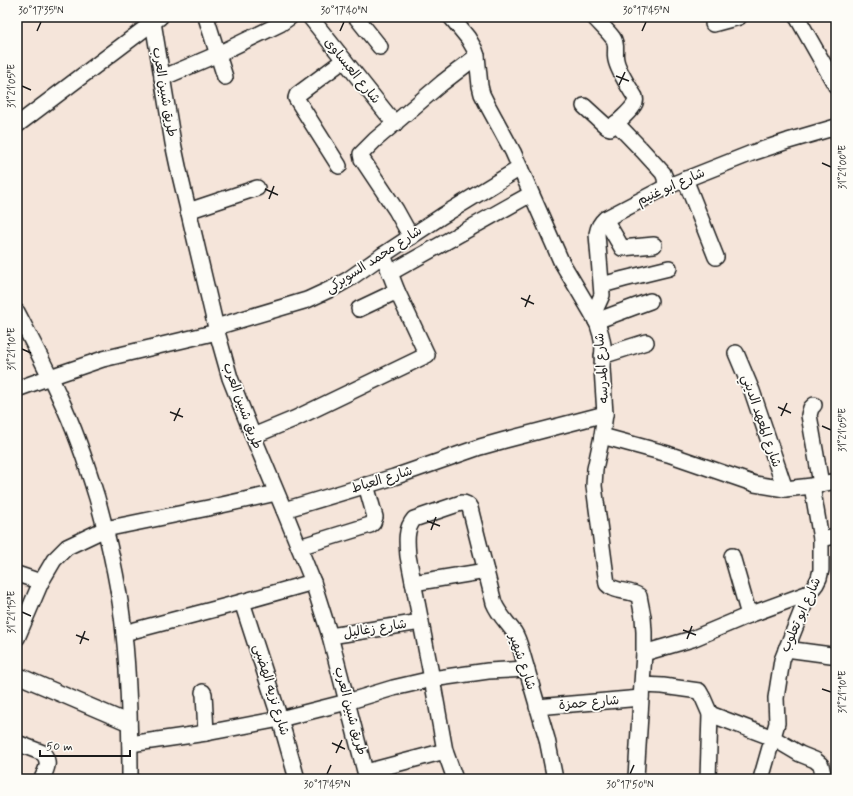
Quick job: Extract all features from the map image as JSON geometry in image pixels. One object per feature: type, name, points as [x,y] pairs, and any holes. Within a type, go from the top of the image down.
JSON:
[{"type":"street","points":[[206,17],[225,77]]},
{"type":"street","points":[[162,78],[218,54],[280,24],[290,17]]},
{"type":"street","name":"شارع العبساوى","points":[[310,17],[395,124]]},
{"type":"street","points":[[356,17],[380,47]]},
{"type":"street","points":[[411,237],[396,210],[360,155],[375,140],[442,83],[477,56],[470,42],[451,17]]},
{"type":"street","points":[[584,106],[607,127],[612,126],[633,107],[636,99],[617,64],[616,47],[613,38],[594,17]]},
{"type":"street","points":[[713,24],[739,17]]},
{"type":"street","points":[[799,17],[836,86]]},
{"type":"street","points":[[17,125],[156,20]]},
{"type":"street","name":"طريق شبين العرب","points":[[156,20],[162,78],[173,143],[216,330],[230,378],[313,582],[330,636],[367,775]]},
{"type":"street","name":"شارع المدرسه","points":[[477,56],[482,94],[520,168],[561,260],[594,318],[601,335],[603,345],[602,368],[605,414],[595,469],[594,486],[607,584],[611,588],[633,593],[639,596],[643,616],[644,653]]},
{"type":"street","points":[[339,166],[296,99],[297,95],[344,60]]},
{"type":"street","points":[[612,126],[642,150],[663,173],[666,187]]},
{"type":"street","name":"شارع ابو غنيم","points":[[605,219],[666,187],[685,179],[770,146],[836,127]]},
{"type":"street","name":"شارع محمد السوبركى","points":[[17,389],[103,359],[216,330],[322,294],[348,280],[442,216],[520,168]]},
{"type":"street","points":[[685,179],[716,257]]},
{"type":"street","points":[[188,211],[257,188]]},
{"type":"street","points":[[390,274],[531,194]]},
{"type":"street","points":[[594,318],[602,295],[597,234],[601,222],[605,219],[622,248],[654,245]]},
{"type":"street","points":[[253,436],[312,411],[427,355],[397,291],[383,255]]},
{"type":"street","points":[[602,285],[624,278],[669,268]]},
{"type":"street","points":[[359,309],[397,291]]},
{"type":"street","points":[[594,318],[650,301]]},
{"type":"street","points":[[17,312],[61,400],[83,457],[105,529],[117,582],[124,633],[130,744],[130,779]]},
{"type":"street","points":[[602,356],[646,342]]},
{"type":"street","name":"شارع المعهد الديني","points":[[736,353],[752,390],[784,489]]},
{"type":"street","name":"شارع ابو تعلوب","points":[[761,779],[777,723],[776,698],[782,660],[808,593],[816,584],[821,570],[821,539],[809,415],[811,408],[814,405]]},
{"type":"street","name":"شارع العياط","points":[[284,510],[394,477],[480,447],[605,414]]},
{"type":"street","points":[[602,436],[668,454],[755,484],[784,489],[836,481]]},
{"type":"street","points":[[299,548],[373,523],[375,517],[366,485]]},
{"type":"street","points":[[17,638],[41,582],[54,560],[67,547],[105,529],[276,493]]},
{"type":"street","name":"شارع شهير","points":[[413,583],[407,545],[408,534],[414,519],[461,503],[469,505],[497,609],[518,639],[547,740],[555,779]]},
{"type":"street","points":[[821,539],[836,536]]},
{"type":"street","points":[[732,556],[749,615]]},
{"type":"street","points":[[455,779],[445,751],[413,583],[486,572]]},
{"type":"street","points":[[17,574],[41,582]]},
{"type":"street","points":[[124,633],[313,582]]},
{"type":"street","points":[[637,778],[644,653],[692,639],[749,615],[808,593]]},
{"type":"street","name":"شارع نزيه الهضبى","points":[[242,602],[280,719],[297,779]]},
{"type":"street","name":"شارع زغاليل","points":[[330,636],[421,622]]},
{"type":"street","points":[[786,649],[831,655],[836,654]]},
{"type":"street","points":[[130,744],[206,733],[280,719],[432,678],[488,671],[526,669]]},
{"type":"street","points":[[17,675],[129,723]]},
{"type":"street","name":"شارع حمزة","points":[[537,707],[642,691],[663,686],[699,691],[710,714]]},
{"type":"street","points":[[203,692],[206,733]]},
{"type":"street","points":[[708,779],[710,714],[773,738],[800,754],[818,762],[821,765],[824,779]]},
{"type":"street","points":[[17,743],[43,753],[48,763],[42,779]]},
{"type":"street","points":[[367,775],[445,751]]}]
